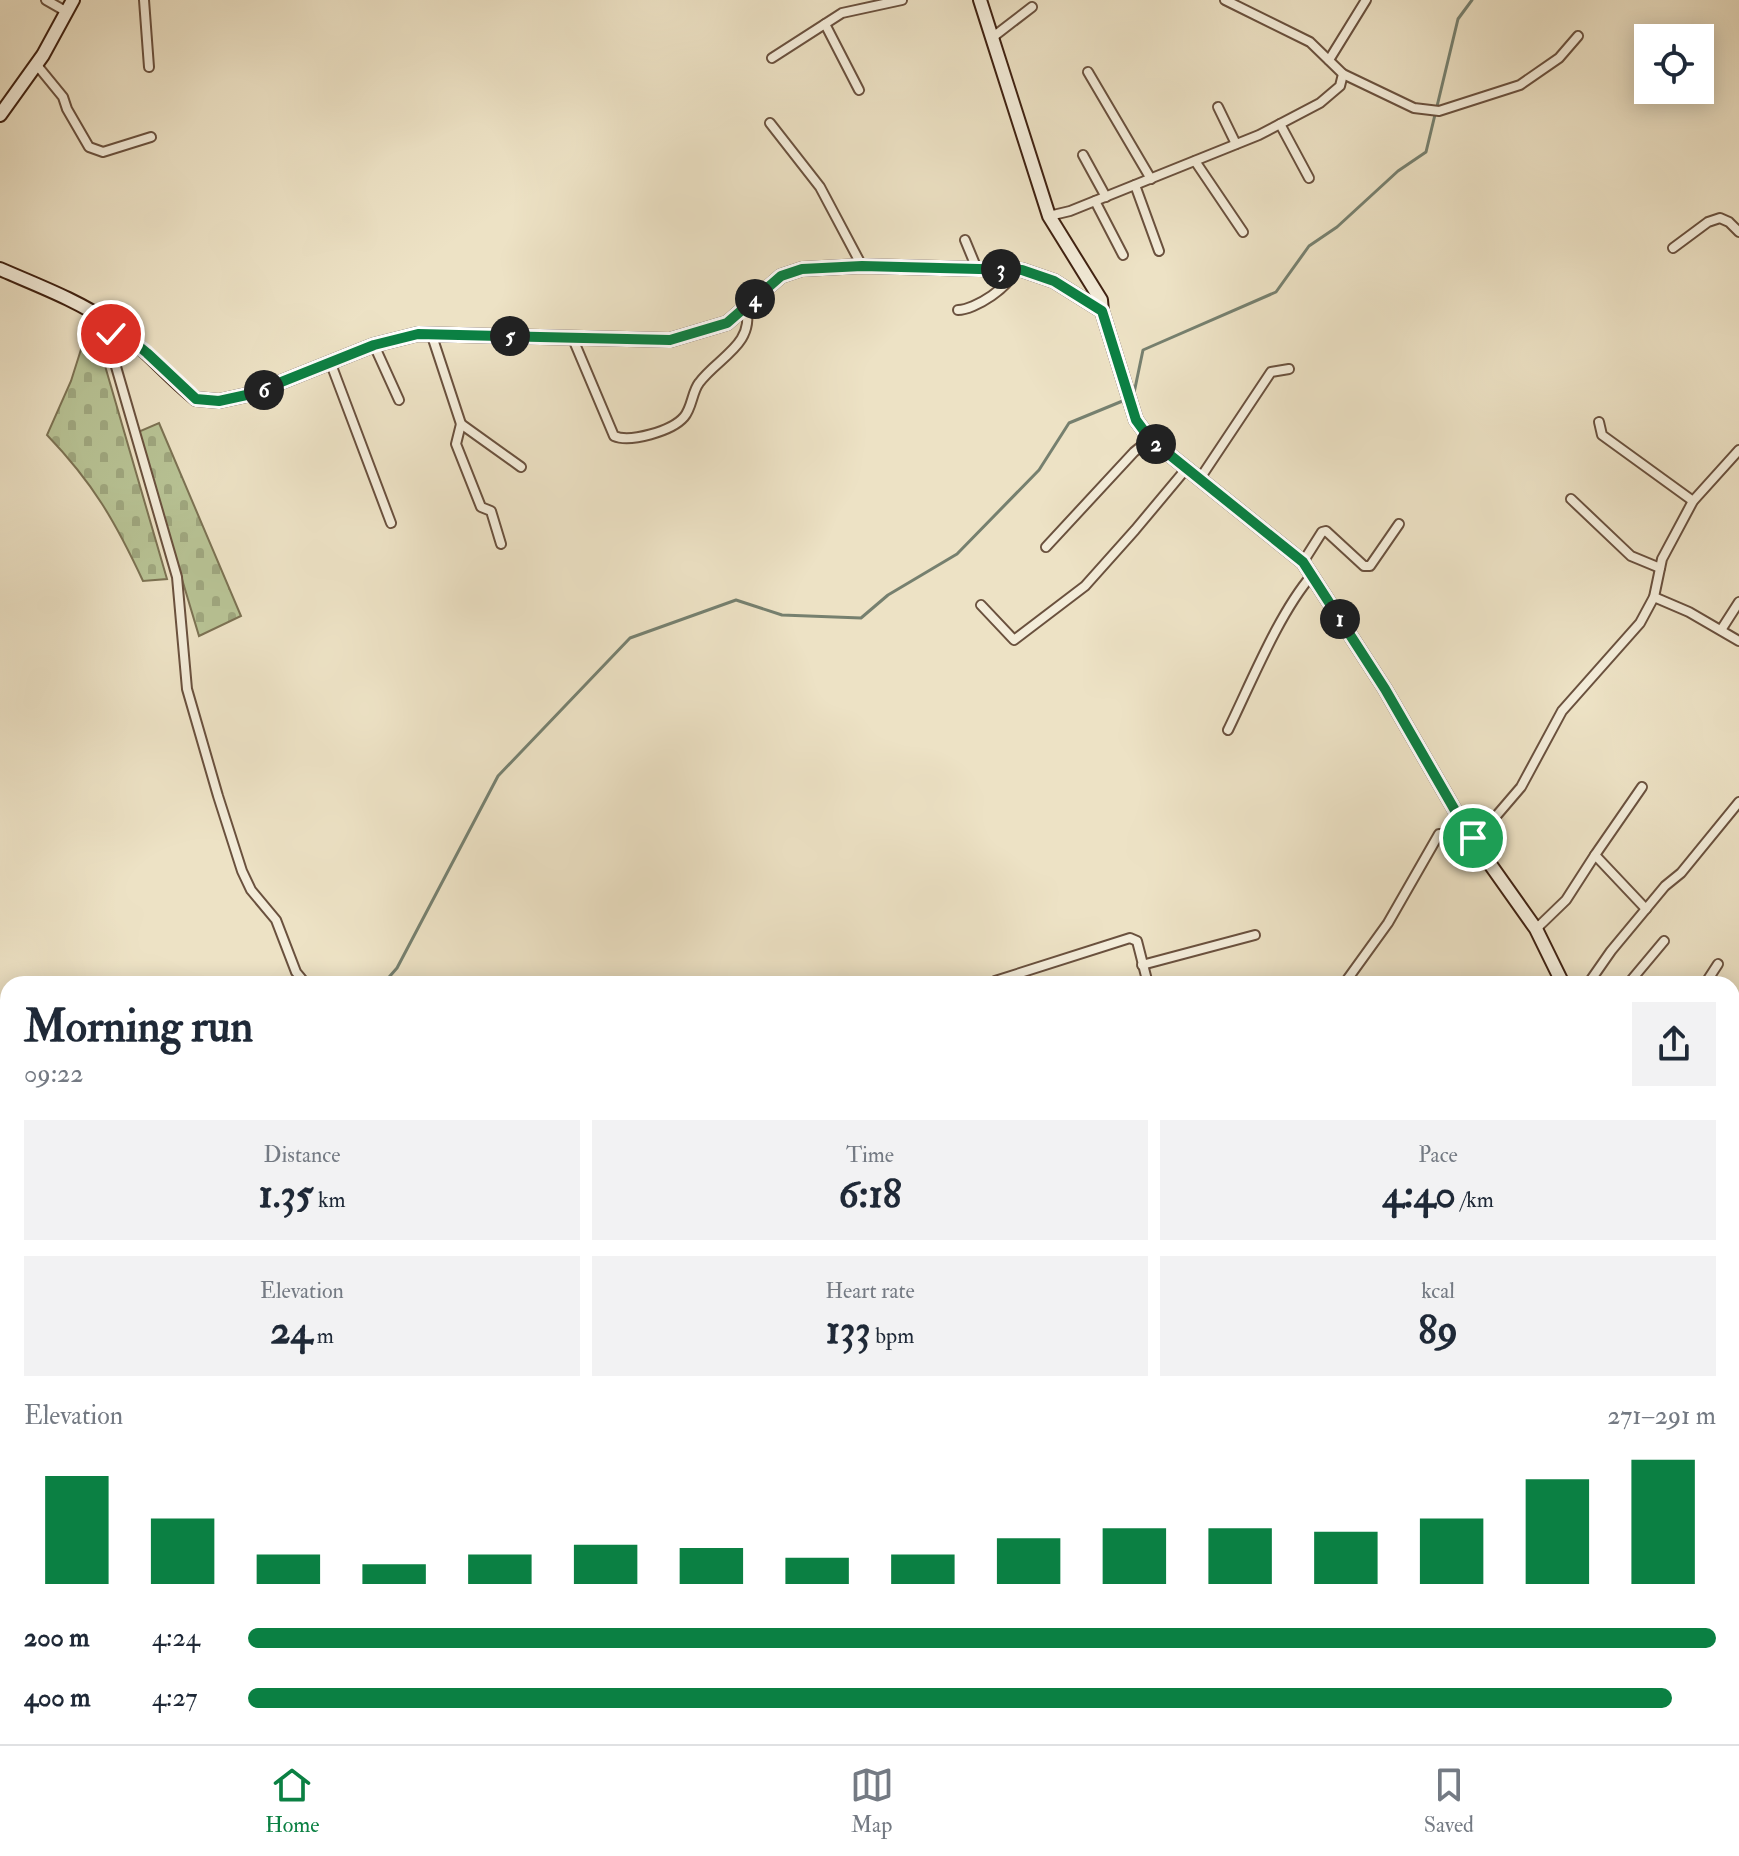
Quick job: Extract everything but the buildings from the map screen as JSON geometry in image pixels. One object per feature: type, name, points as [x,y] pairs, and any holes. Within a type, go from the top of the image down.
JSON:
[{"type":"street","points":[[0,115],[4,100],[36,64],[70,6],[46,0]]},
{"type":"street","points":[[144,0],[149,67]]},
{"type":"street","points":[[847,0],[852,11]]},
{"type":"street","points":[[772,58],[842,13],[902,0]]},
{"type":"street","points":[[980,0],[1049,216],[1101,300],[1136,420],[1150,439],[1303,562],[1385,689],[1471,835],[1536,929],[1559,976]]},
{"type":"street","points":[[1225,0],[1310,42],[1343,74],[1414,108],[1434,111],[1520,85],[1559,58],[1578,36]]},
{"type":"street","points":[[1329,60],[1366,0]]},
{"type":"street","points":[[993,37],[1032,7]]},
{"type":"street","points":[[825,24],[859,90]]},
{"type":"street","points":[[36,64],[63,97],[89,147],[103,152],[151,137]]},
{"type":"street","points":[[1088,72],[1151,179]]},
{"type":"street","points":[[1049,216],[1106,197],[1280,124],[1331,94],[1340,86],[1343,74]]},
{"type":"street","points":[[1218,107],[1236,144]]},
{"type":"street","points":[[770,123],[820,187],[862,266]]},
{"type":"street","points":[[1280,124],[1309,178]]},
{"type":"street","points":[[1083,155],[1106,197]]},
{"type":"street","points":[[1195,161],[1243,232]]},
{"type":"street","points":[[1135,185],[1159,251]]},
{"type":"street","points":[[1095,201],[1123,255]]},
{"type":"street","points":[[1729,222],[1739,217]]},
{"type":"street","points":[[1673,248],[1708,222],[1720,218],[1739,232]]},
{"type":"street","points":[[965,240],[977,269]]},
{"type":"street","points":[[0,269],[78,303],[113,325],[196,399],[219,401],[251,394],[374,345],[418,334],[670,340],[727,323],[781,276],[802,269],[862,266],[1013,269],[1054,281],[1102,311]]},
{"type":"street","points":[[958,310],[972,308],[1009,282],[1013,269]]},
{"type":"street","points":[[573,339],[614,436],[622,440],[659,432],[684,417],[697,385],[743,341],[748,313],[746,307]]},
{"type":"street","points":[[113,325],[110,346],[177,577],[187,689],[242,871],[251,890],[276,920],[299,976]]},
{"type":"street","points":[[431,333],[461,424],[456,444],[481,507],[491,511],[501,544]]},
{"type":"street","points":[[374,345],[399,400]]},
{"type":"street","points":[[331,364],[391,523]]},
{"type":"street","points":[[1199,480],[1271,372],[1289,369]]},
{"type":"street","points":[[1599,422],[1602,435],[1693,501]]},
{"type":"street","points":[[461,424],[521,467]]},
{"type":"street","points":[[1046,547],[1134,452],[1150,439]]},
{"type":"street","points":[[1350,976],[1388,923],[1439,834],[1471,835],[1497,815],[1521,787],[1562,711],[1640,623],[1654,597],[1660,568],[1672,538],[1693,501],[1739,450]]},
{"type":"street","points":[[981,605],[1014,640],[1085,586],[1186,469]]},
{"type":"street","points":[[1571,499],[1631,556],[1660,568]]},
{"type":"street","points":[[1303,562],[1322,532],[1326,531],[1364,566],[1370,566],[1399,524]]},
{"type":"street","points":[[1228,730],[1288,612],[1312,575]]},
{"type":"street","points":[[1654,597],[1739,641]]},
{"type":"street","points":[[1721,630],[1739,602]]},
{"type":"street","points":[[1536,929],[1566,900],[1642,787]]},
{"type":"street","points":[[1594,976],[1665,886],[1681,873],[1739,802]]},
{"type":"street","points":[[1595,855],[1646,909]]},
{"type":"street","points":[[1142,965],[1255,935]]},
{"type":"street","points":[[1011,976],[1130,938],[1137,941],[1145,976]]},
{"type":"street","points":[[1635,976],[1664,941]]},
{"type":"street","points":[[1710,976],[1718,964]]},
{"type":"green space","points":[[94,337],[167,579],[143,581],[102,504],[47,435],[71,381],[84,340]]},
{"type":"green space","points":[[159,423],[241,616],[199,636],[138,432]]},
{"type":"waterway","points":[[1134,393],[1143,350],[1276,292],[1309,246],[1337,227],[1398,171],[1426,152],[1458,19],[1472,0]]},
{"type":"waterway","points":[[390,976],[498,776],[630,638],[736,600],[782,615],[861,618],[888,595],[957,554],[1039,470],[1069,423],[1125,400]]},
{"type":"route","points":[[111,334],[113,325],[196,399],[219,401],[251,394],[374,345],[418,334],[670,340],[727,323],[781,276],[802,269],[862,266],[1013,269],[1054,281],[1102,311],[1136,420],[1150,439],[1303,562],[1385,689],[1473,838]]}]
